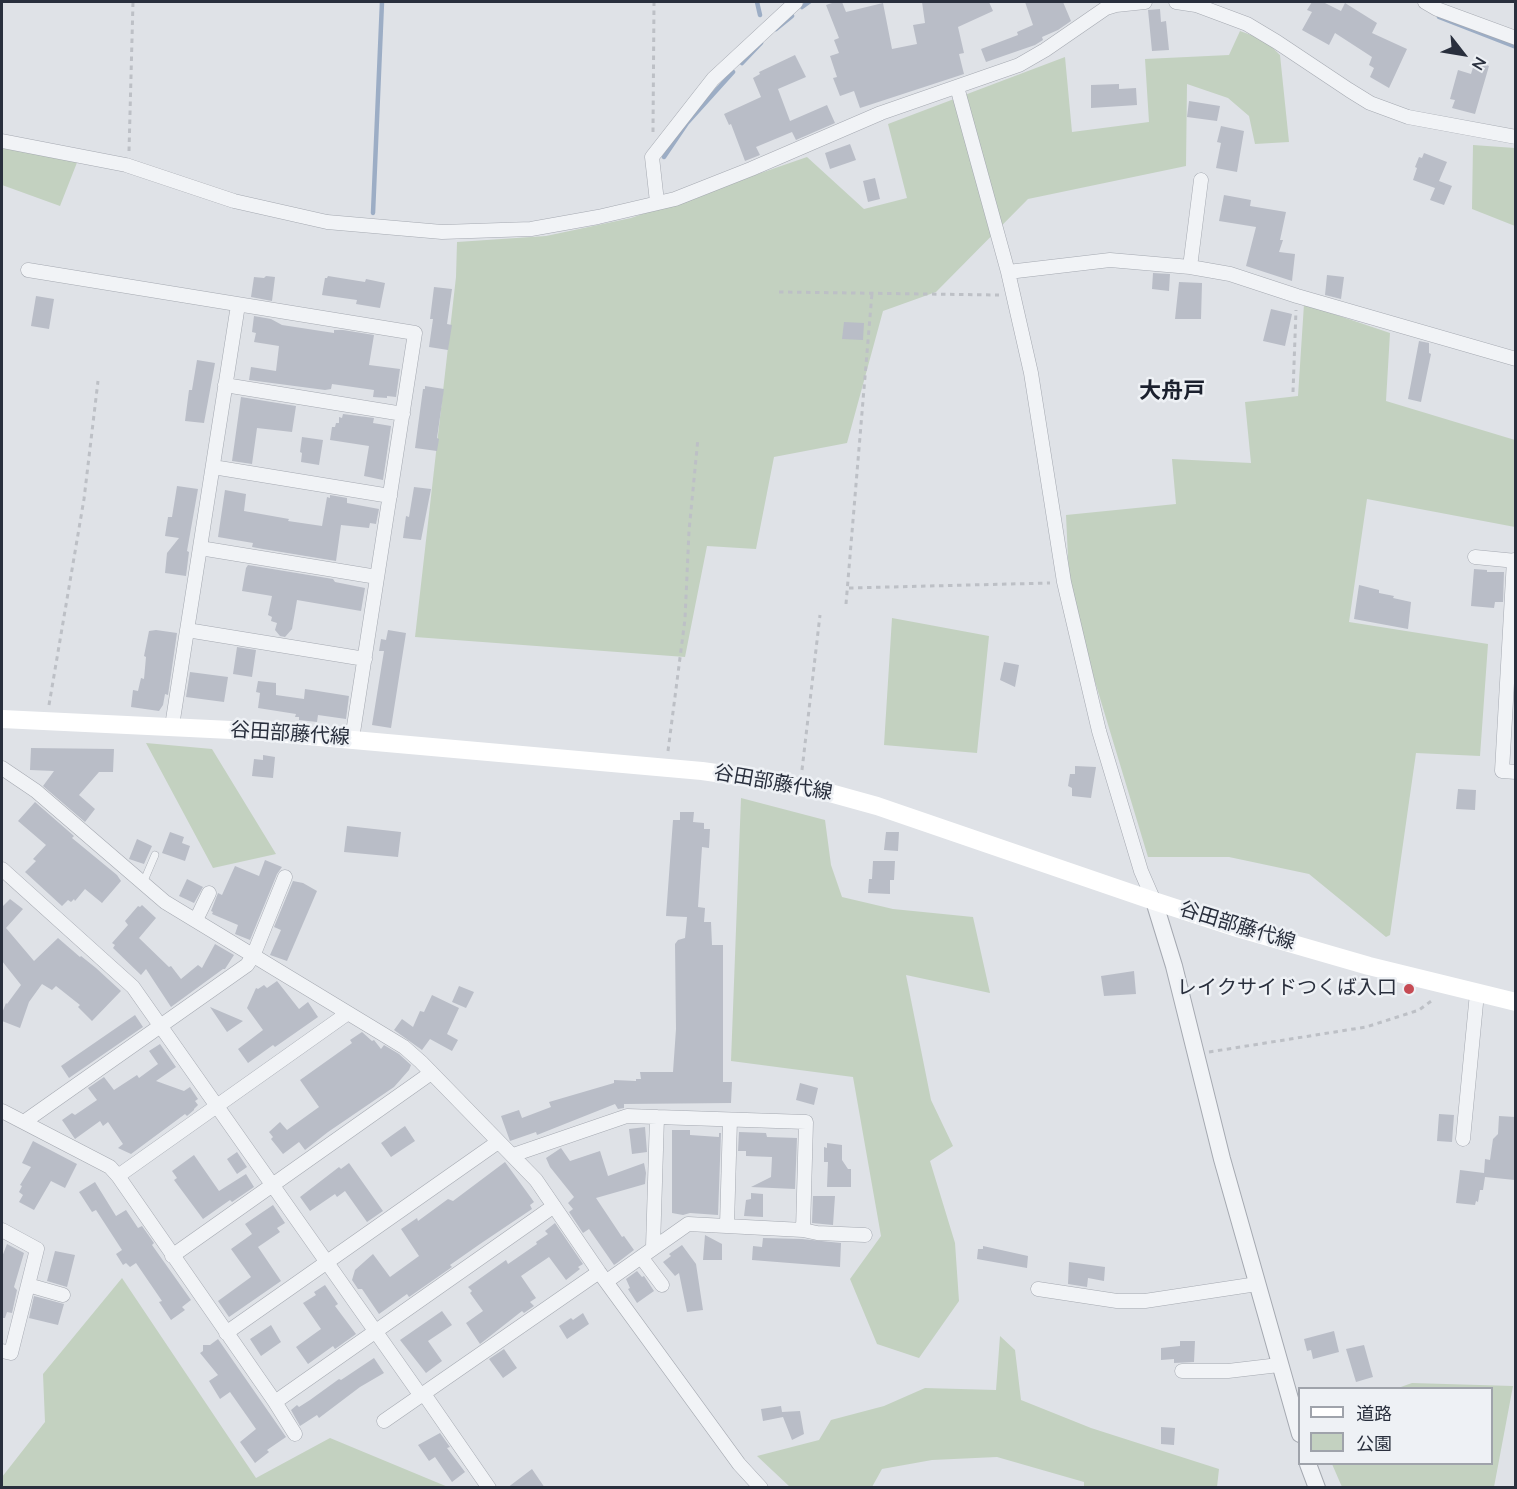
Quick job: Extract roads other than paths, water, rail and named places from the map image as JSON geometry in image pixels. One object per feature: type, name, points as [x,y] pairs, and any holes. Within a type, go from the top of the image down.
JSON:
[{"type":"main road","name":"谷田部藤代線","points":[[2,719],[172,726],[352,739],[747,777],[830,793],[877,806],[1154,901],[1311,950],[1515,1002]]},
{"type":"street","points":[[657,202],[652,157],[713,79],[796,2]]},
{"type":"street","points":[[2,141],[126,165],[234,201],[327,222],[442,232],[531,229],[598,217],[675,199],[751,170],[882,113],[1019,65],[1106,8],[1116,4],[1145,2]]},
{"type":"street","points":[[1176,2],[1196,5],[1248,24],[1356,94],[1389,111],[1408,117],[1515,137]]},
{"type":"street","points":[[1425,2],[1437,9],[1515,38]]},
{"type":"street","points":[[957,87],[1008,272],[1031,373],[1064,582],[1099,731],[1141,871],[1154,901],[1174,966],[1222,1159],[1298,1431]]},
{"type":"street","points":[[1190,267],[1201,180]]},
{"type":"street","points":[[1008,272],[1110,260],[1190,267],[1230,274],[1297,296],[1515,359]]},
{"type":"street","points":[[28,270],[415,333],[352,739]]},
{"type":"street","points":[[172,726],[238,305]]},
{"type":"street","points":[[225,386],[403,414]]},
{"type":"street","points":[[213,467],[390,496]]},
{"type":"street","points":[[200,548],[377,577]]},
{"type":"street","points":[[1474,557],[1515,560],[1502,771],[1515,771]]},
{"type":"street","points":[[187,630],[365,659]]},
{"type":"street","points":[[2,768],[36,791],[165,902],[404,1047],[536,1180],[739,1464],[761,1488]]},
{"type":"street","points":[[2,869],[133,987],[489,1488]]},
{"type":"street","points":[[24,1122],[247,965],[254,956],[285,877]]},
{"type":"street","points":[[196,920],[209,893]]},
{"type":"street","points":[[1463,1138],[1477,993]]},
{"type":"street","points":[[118,1176],[348,1013]]},
{"type":"street","points":[[172,1256],[431,1073]]},
{"type":"street","points":[[2,1111],[110,1167],[295,1434]]},
{"type":"street","points":[[513,1155],[627,1116],[806,1122],[803,1230]]},
{"type":"street","points":[[653,1247],[657,1117]]},
{"type":"street","points":[[727,1225],[730,1120]]},
{"type":"street","points":[[226,1333],[498,1142]]},
{"type":"street","points":[[275,1402],[554,1206]]},
{"type":"street","points":[[384,1421],[603,1276],[640,1257],[688,1224],[865,1235]]},
{"type":"street","points":[[2,1230],[37,1249],[11,1353],[2,1351]]},
{"type":"street","points":[[640,1257],[662,1285]]},
{"type":"street","points":[[1038,1289],[1117,1300],[1145,1300],[1257,1284]]},
{"type":"street","points":[[28,1285],[63,1295]]},
{"type":"street","points":[[1182,1371],[1228,1371],[1279,1365]]},
{"type":"street","points":[[1308,1465],[1317,1488]]},
{"type":"lane","points":[[143,883],[154,855]]},
{"type":"waterway","points":[[373,213],[382,2]]},
{"type":"waterway","points":[[757,2],[760,15]]},
{"type":"waterway","points":[[802,7],[809,2]]},
{"type":"waterway","points":[[776,29],[792,16]]},
{"type":"waterway","points":[[1439,17],[1516,47]]},
{"type":"waterway","points":[[742,63],[761,43]]},
{"type":"waterway","points":[[664,157],[687,123],[733,72]]},
{"type":"place","name":"レイクサイドつくば入口","points":[[1409,989]]},
{"type":"district","name":"大舟戸","points":[[1172,393]]}]
